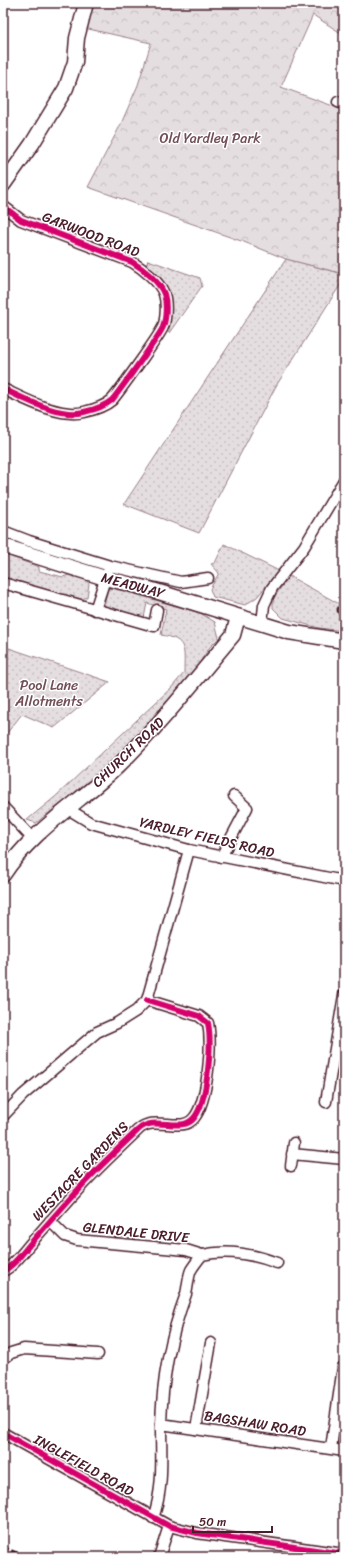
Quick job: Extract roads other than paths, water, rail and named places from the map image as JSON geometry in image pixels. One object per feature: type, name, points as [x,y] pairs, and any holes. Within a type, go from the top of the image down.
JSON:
[{"type":"street","points":[[3,185],[66,88],[72,74],[77,38],[86,3]]},
{"type":"street","name":"GARWOOD ROAD","points":[[3,206],[21,220],[132,262],[142,268],[164,293],[165,305],[163,328],[112,400],[97,408],[83,413],[67,413],[36,404],[3,389]]},
{"type":"street","points":[[262,624],[264,605],[272,588],[304,547],[344,480]]},
{"type":"street","name":"MEADWAY","points":[[3,531],[149,589],[289,632],[344,642]]},
{"type":"street","name":"MEADWAY","points":[[3,546],[107,572],[181,582],[208,578]]},
{"type":"street","points":[[95,610],[107,572]]},
{"type":"street","name":"MEADWAY","points":[[3,583],[154,626],[157,610]]},
{"type":"street","name":"CHURCH ROAD","points":[[3,875],[32,838],[116,768],[158,725],[233,635],[238,617]]},
{"type":"street","points":[[221,857],[247,808],[234,796]]},
{"type":"street","points":[[3,807],[32,838]]},
{"type":"street","name":"YARDLEY FIELDS ROAD","points":[[70,807],[73,812],[91,823],[189,850],[344,882]]},
{"type":"street","points":[[3,1116],[23,1095],[97,1032],[117,1023],[136,1011],[147,1000],[189,850]]},
{"type":"street","points":[[326,1102],[344,995]]},
{"type":"street","name":"WESTACRE GARDENS","points":[[3,1271],[17,1259],[86,1180],[140,1128],[156,1122],[181,1125],[194,1119],[201,1106],[210,1050],[208,1023],[199,1016],[147,1000]]},
{"type":"street","points":[[291,1166],[294,1143]]},
{"type":"street","points":[[292,1154],[344,1159]]},
{"type":"street","name":"GLENDALE DRIVE","points":[[50,1221],[66,1236],[77,1240],[186,1250],[202,1255]]},
{"type":"street","points":[[153,1518],[160,1500],[162,1448],[161,1424],[167,1368],[178,1312],[186,1292],[192,1269],[202,1255],[215,1252],[254,1254],[277,1262]]},
{"type":"street","points":[[196,1428],[211,1343]]},
{"type":"street","points":[[3,1359],[11,1353],[24,1349],[98,1354]]},
{"type":"street","points":[[331,1448],[343,1367]]},
{"type":"street","name":"BAGSHAW ROAD","points":[[161,1424],[344,1451]]},
{"type":"street","name":"INGLEFIELD ROAD","points":[[3,1433],[169,1526],[197,1532],[344,1554]]},
{"type":"street","points":[[159,1557],[169,1526]]},
{"type":"railway","points":[[3,1547],[25,1557]]},
{"type":"park label","name":"Old Yardley Park","points":[[210,138]]},
{"type":"park label","name":"Pool Lane Allotments","points":[[49,694]]}]
